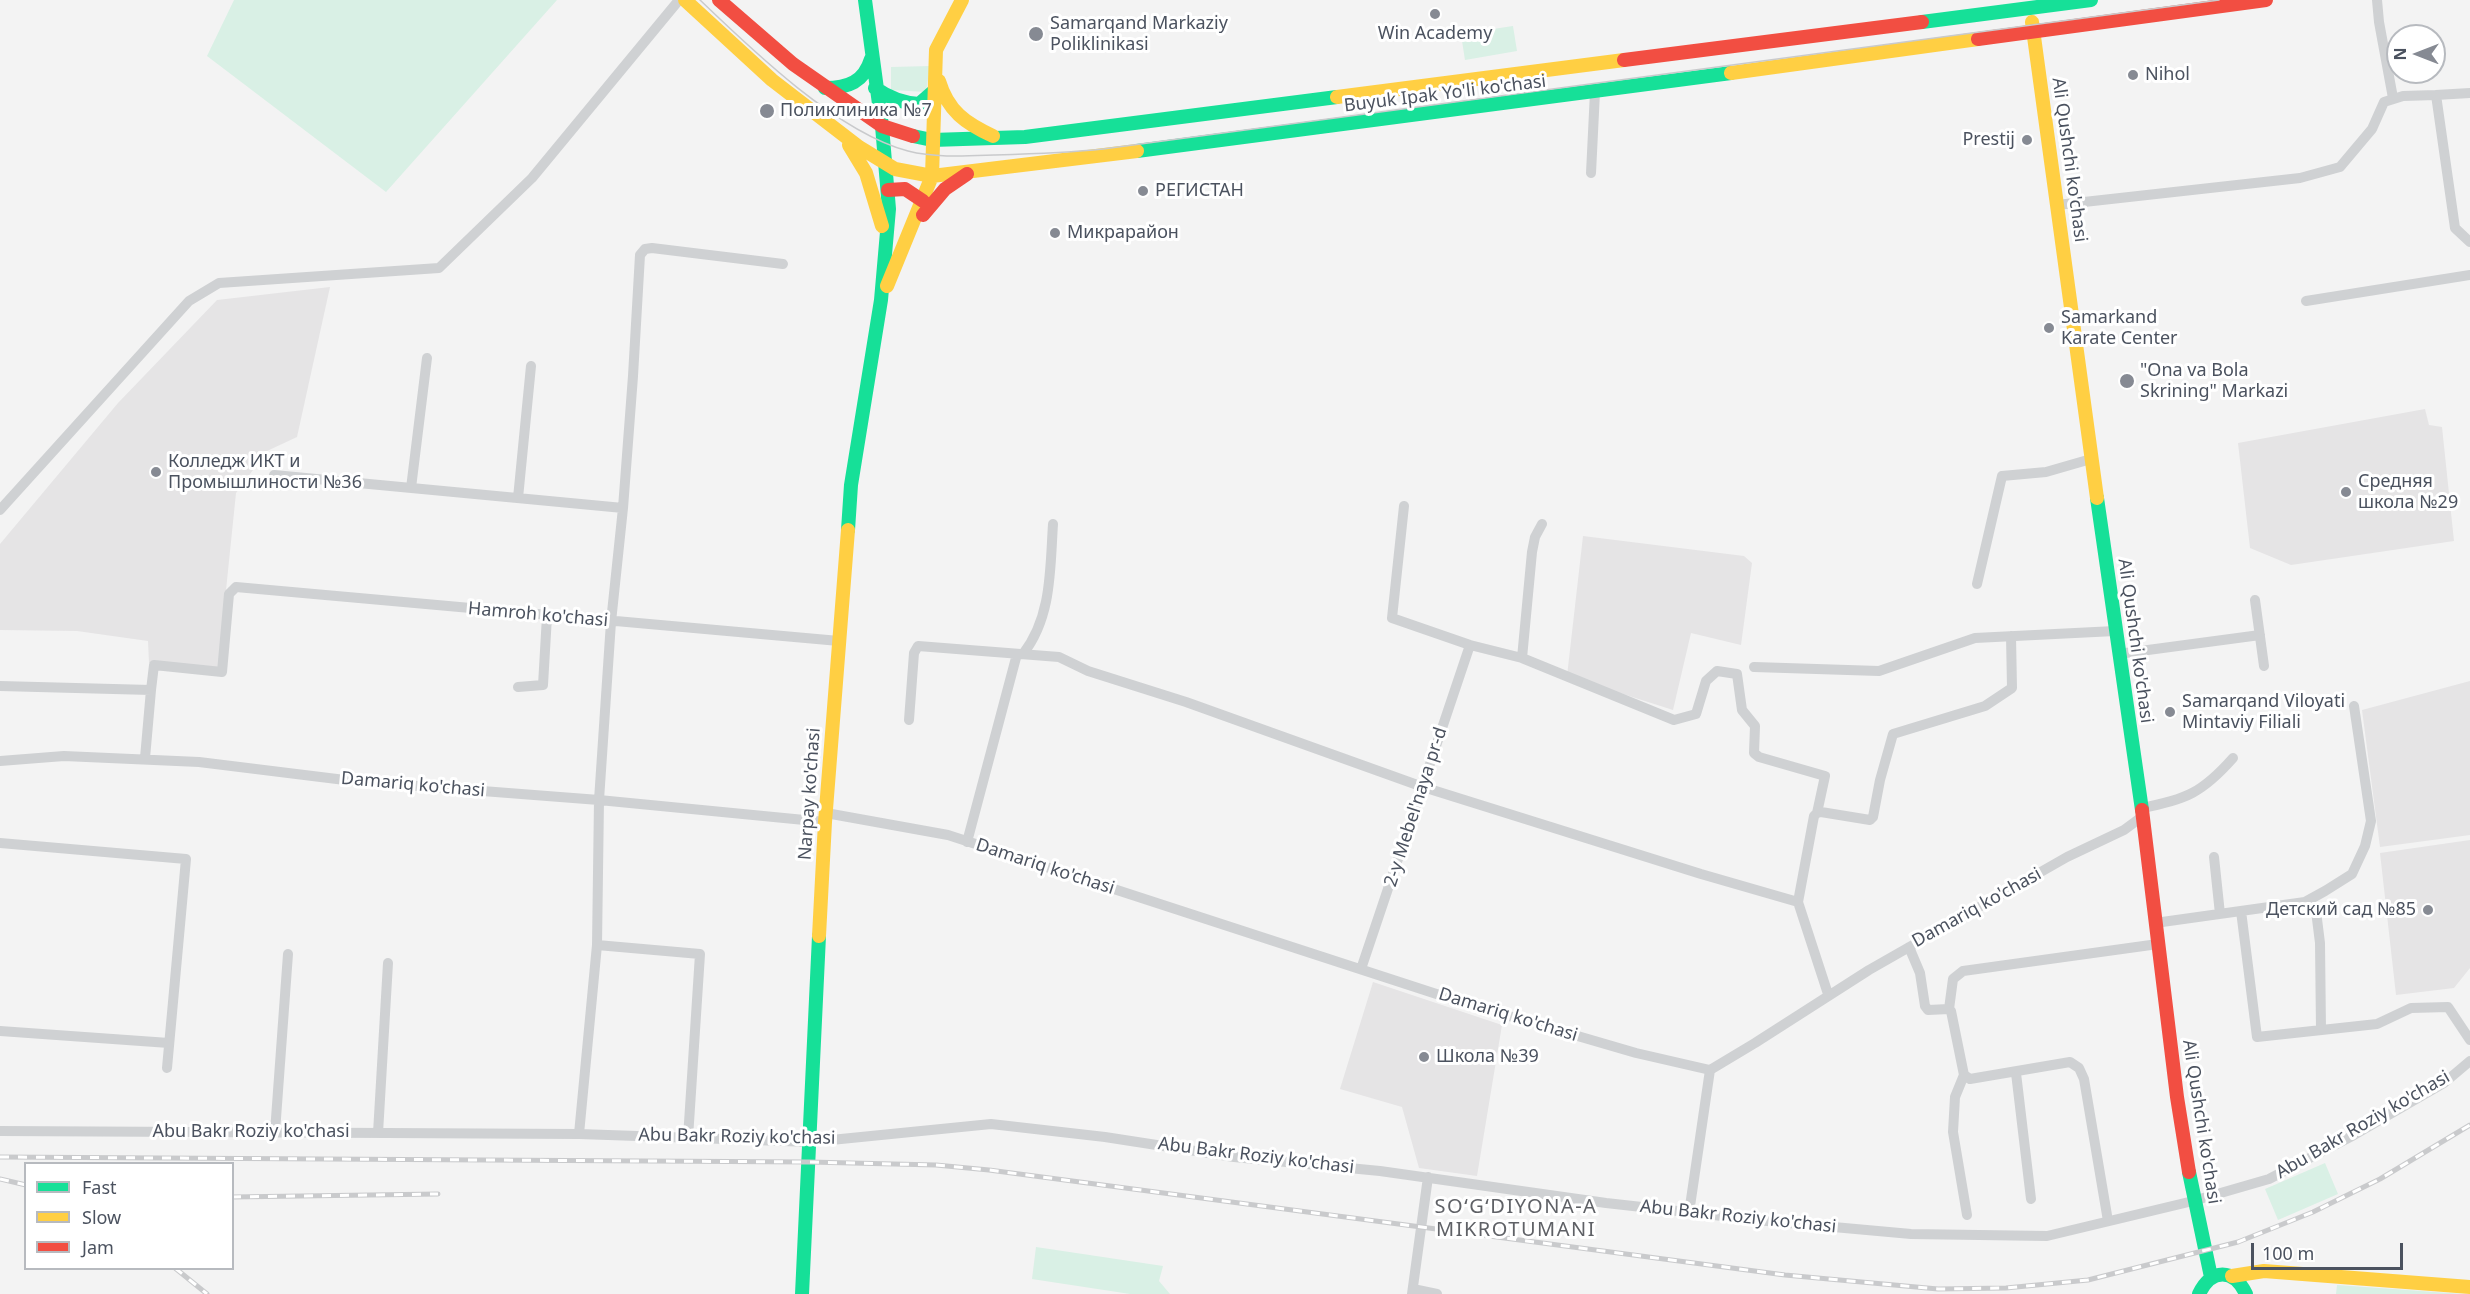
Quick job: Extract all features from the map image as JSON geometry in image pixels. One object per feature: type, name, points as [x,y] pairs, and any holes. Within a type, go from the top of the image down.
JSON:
[{"type":"main road","name":"Buyuk Ipak Yo'li ko'chasi","points":[[685,0],[772,80],[842,134],[886,164],[913,174],[932,176],[1595,92],[2266,0]]},
{"type":"main road","name":"Buyuk Ipak Yo'li ko'chasi","points":[[719,0],[763,40],[825,88],[882,126],[932,140],[1048,134],[2091,0]]},
{"type":"main road","name":"Narpay ko'chasi","points":[[802,1294],[826,818],[851,485],[881,300],[889,209],[882,126],[865,0]]},
{"type":"main road","name":"Narpay ko'chasi","points":[[881,300],[932,176],[936,50],[962,0]]},
{"type":"main road","name":"Ali Qushchi ko'chasi","points":[[2030,9],[2118,654],[2142,812],[2177,1097],[2193,1201],[2211,1277]]},
{"type":"main road","points":[[825,88],[846,87],[865,76],[872,52]]},
{"type":"main road","points":[[935,67],[946,104],[958,117],[997,138]]},
{"type":"main road","points":[[875,87],[884,95],[904,104],[919,104],[934,91]]},
{"type":"main road","points":[[842,134],[866,173],[880,215],[886,246]]},
{"type":"main road","points":[[907,238],[939,195],[959,178],[974,171]]},
{"type":"main road","points":[[888,190],[905,189],[923,201]]},
{"type":"main road","points":[[2199,1294],[2211,1277],[2218,1274],[2232,1276],[2264,1271],[2470,1287]]},
{"type":"main road","points":[[2248,1294],[2251,1284],[2264,1271]]},
{"type":"main road","points":[[2232,1276],[2248,1294]]},
{"type":"street","points":[[0,510],[189,301],[219,283],[439,268],[532,178],[679,0]]},
{"type":"street","points":[[2377,0],[2393,98]]},
{"type":"street","points":[[1591,173],[1595,92]]},
{"type":"street","points":[[2057,205],[2300,178],[2340,166],[2372,129],[2384,102],[2403,96],[2470,93]]},
{"type":"street","points":[[2436,95],[2455,228],[2470,242]]},
{"type":"street","points":[[579,1134],[597,945],[599,800],[610,622],[623,508],[640,255],[645,249],[652,248],[783,264]]},
{"type":"street","points":[[2306,301],[2470,276]]},
{"type":"street","points":[[411,488],[427,358]]},
{"type":"street","points":[[518,498],[531,366]]},
{"type":"street","points":[[1977,584],[2002,476],[2046,472],[2091,459]]},
{"type":"street","points":[[274,475],[623,508]]},
{"type":"street","points":[[1404,506],[1392,618],[1470,645],[1522,658],[1674,720],[1696,714],[1707,681],[1717,670],[1737,674],[1742,710],[1755,726],[1754,753],[1759,757],[1825,776],[1817,813],[1814,816],[1798,902],[1828,994]]},
{"type":"street","points":[[967,842],[1020,654],[1035,639],[1042,622],[1049,582],[1053,524]]},
{"type":"street","points":[[1522,658],[1532,552],[1535,537],[1542,524]]},
{"type":"street","name":"Hamroh ko'chasi","points":[[151,690],[154,665],[222,672],[229,594],[236,587],[839,641]]},
{"type":"street","points":[[2255,600],[2264,666]]},
{"type":"street","points":[[518,687],[543,685],[547,616]]},
{"type":"street","points":[[1754,667],[1879,671],[1975,638],[2115,631]]},
{"type":"street","points":[[2118,654],[2260,635]]},
{"type":"street","points":[[1817,813],[1870,820],[1874,817],[1880,780],[1893,734],[1985,706],[2012,688],[2011,636]]},
{"type":"street","name":"2-y Mebel'naya pr-d","points":[[1361,969],[1470,645]]},
{"type":"street","points":[[909,720],[914,653],[918,646],[1059,657],[1088,671],[1186,702],[1423,787],[1798,902]]},
{"type":"street","points":[[0,686],[151,690],[145,758]]},
{"type":"street","points":[[2155,923],[2305,902],[2352,873],[2365,846],[2371,821],[2354,706]]},
{"type":"street","name":"Damariq ko'chasi","points":[[0,761],[64,756],[199,762],[353,782],[826,818],[948,836],[1461,1002],[1636,1053],[1710,1070],[1828,994],[1909,947],[2067,857],[2124,830],[2142,812]]},
{"type":"street","points":[[2142,812],[2181,800],[2207,785],[2233,758]]},
{"type":"street","points":[[0,843],[186,860],[167,1068]]},
{"type":"street","points":[[2214,857],[2220,914]]},
{"type":"street","points":[[2305,902],[2316,911],[2320,943],[2321,1030]]},
{"type":"street","points":[[2241,911],[2257,1037],[2376,1023],[2410,1008],[2448,1008],[2470,1040]]},
{"type":"street","points":[[1967,1215],[1953,1132],[1955,1097],[1964,1075],[1949,1009],[1953,979],[1963,971],[2158,944]]},
{"type":"street","points":[[597,945],[699,954],[688,1138]]},
{"type":"street","points":[[1909,947],[1920,973],[1925,1006],[1928,1010],[1949,1009]]},
{"type":"street","points":[[275,1132],[288,954]]},
{"type":"street","points":[[378,1133],[388,963]]},
{"type":"street","points":[[0,1031],[169,1043]]},
{"type":"street","name":"Abu Bakr Roziy ko'chasi","points":[[0,1131],[579,1134],[811,1142],[991,1124],[1105,1137],[1234,1157],[1428,1178],[1689,1213],[1911,1234],[2047,1236],[2193,1201],[2269,1179],[2354,1135],[2444,1083],[2470,1061]]},
{"type":"street","points":[[1964,1075],[1971,1079],[2070,1062],[2079,1068],[2084,1079],[2108,1221]]},
{"type":"street","points":[[1689,1213],[1710,1070]]},
{"type":"street","points":[[2016,1073],[2031,1199]]},
{"type":"street","points":[[1428,1178],[1413,1292],[1437,1294]]},
{"type":"shaded area","name":"Колледж ИКТ и Промышлиности №36","points":[[330,287],[297,437],[267,451],[236,493],[218,668],[149,663],[148,641],[77,631],[0,630],[0,544],[118,403],[217,300]]},
{"type":"shaded area","name":"Средняя школа №29","points":[[2425,409],[2429,425],[2442,427],[2454,541],[2291,565],[2250,548],[2238,443]]},
{"type":"shaded area","points":[[1583,536],[1744,556],[1752,563],[1741,645],[1691,633],[1673,710],[1567,676]]},
{"type":"shaded area","points":[[2470,681],[2470,835],[2380,847],[2362,710]]},
{"type":"shaded area","name":"Детский сад №85","points":[[2470,840],[2470,968],[2454,988],[2396,995],[2380,853]]},
{"type":"shaded area","name":"Школа №39","points":[[1373,982],[1502,1025],[1477,1176],[1419,1168],[1402,1107],[1340,1089]]},
{"type":"green space","points":[[234,0],[557,0],[386,192],[207,56]]},
{"type":"green space","points":[[1513,26],[1517,51],[1465,60],[1461,34]]},
{"type":"green space","points":[[930,66],[926,92],[891,90],[891,67]]},
{"type":"green space","points":[[2325,1163],[2338,1194],[2278,1220],[2265,1189]]},
{"type":"green space","points":[[1036,1247],[1163,1266],[1159,1281],[1170,1294],[1130,1294],[1032,1279]]},
{"type":"green space","points":[[2337,1285],[2463,1294],[2336,1294]]},
{"type":"tram line","points":[[700,0],[797,88],[853,127],[908,151],[940,156],[1103,149],[2219,0]]},
{"type":"railway","points":[[0,1157],[809,1162],[936,1165],[989,1170],[1785,1275],[1938,1289],[2006,1288],[2088,1280],[2238,1242],[2313,1212],[2380,1179],[2470,1125]]},
{"type":"railway","points":[[0,1179],[24,1185]]},
{"type":"railway","points":[[234,1197],[438,1194]]},
{"type":"railway","points":[[177,1270],[207,1294]]},
{"type":"traffic: fast","points":[[848,530],[851,485],[881,300],[889,209],[882,126],[865,0]]},
{"type":"traffic: fast","points":[[1922,22],[2091,0]]},
{"type":"traffic: fast","points":[[825,88],[841,87],[854,82],[864,73],[871,59]]},
{"type":"traffic: fast","points":[[1137,151],[1731,73]]},
{"type":"traffic: fast","points":[[875,88],[885,95],[919,104],[934,91]]},
{"type":"traffic: fast","points":[[913,136],[932,140],[1025,137],[1337,97]]},
{"type":"traffic: fast","points":[[2097,498],[2142,810]]},
{"type":"traffic: fast","points":[[802,1294],[819,936]]},
{"type":"traffic: fast","points":[[2189,1172],[2211,1277]]},
{"type":"traffic: fast","points":[[2199,1294],[2210,1279],[2222,1274],[2235,1279],[2246,1294]]},
{"type":"traffic: slow","points":[[685,0],[772,80],[859,147],[895,169],[932,176],[1137,151]]},
{"type":"traffic: slow","points":[[887,286],[932,176],[936,50],[962,0]]},
{"type":"traffic: slow","points":[[2032,22],[2097,498]]},
{"type":"traffic: slow","points":[[1731,73],[1978,39]]},
{"type":"traffic: slow","points":[[1337,97],[1624,60]]},
{"type":"traffic: slow","points":[[939,81],[947,100],[959,115],[993,136]]},
{"type":"traffic: slow","points":[[849,145],[866,173],[882,226]]},
{"type":"traffic: slow","points":[[819,936],[825,822],[848,530]]},
{"type":"traffic: slow","points":[[2232,1276],[2264,1271],[2470,1287]]},
{"type":"traffic: jam","points":[[719,0],[793,64],[882,126],[913,136]]},
{"type":"traffic: jam","points":[[1978,39],[2266,0]]},
{"type":"traffic: jam","points":[[1624,60],[1922,22]]},
{"type":"traffic: jam","points":[[923,215],[945,189],[967,174]]},
{"type":"traffic: jam","points":[[888,190],[905,189],[923,201]]},
{"type":"traffic: jam","points":[[2142,810],[2177,1097],[2189,1172]]},
{"type":"place","name":"Win Academy","points":[[1435,14]]},
{"type":"place","name":"Samarqand Markaziy Poliklinikasi","points":[[1036,34]]},
{"type":"place","name":"Nihol","points":[[2133,75]]},
{"type":"place","name":"Поликлиника №7","points":[[767,111]]},
{"type":"place","name":"Prestij","points":[[2027,140]]},
{"type":"place","name":"РЕГИСТАН","points":[[1143,191]]},
{"type":"place","name":"Микрарайон","points":[[1055,233]]},
{"type":"place","name":"Samarkand Karate Center","points":[[2049,328]]},
{"type":"place","name":"\"Ona va Bola Skrining\" Markazi","points":[[2127,381]]},
{"type":"place","name":"Колледж ИКТ и Промышлиности №36","points":[[156,472]]},
{"type":"place","name":"Средняя школа №29","points":[[2346,492]]},
{"type":"place","name":"Samarqand Viloyati Mintaviy Filiali","points":[[2170,712]]},
{"type":"place","name":"Детский сад №85","points":[[2428,910]]},
{"type":"place","name":"Школа №39","points":[[1424,1057]]},
{"type":"district","name":"SO‘G‘DIYONA-А MIKROTUMANI","points":[[1516,1218]]}]
